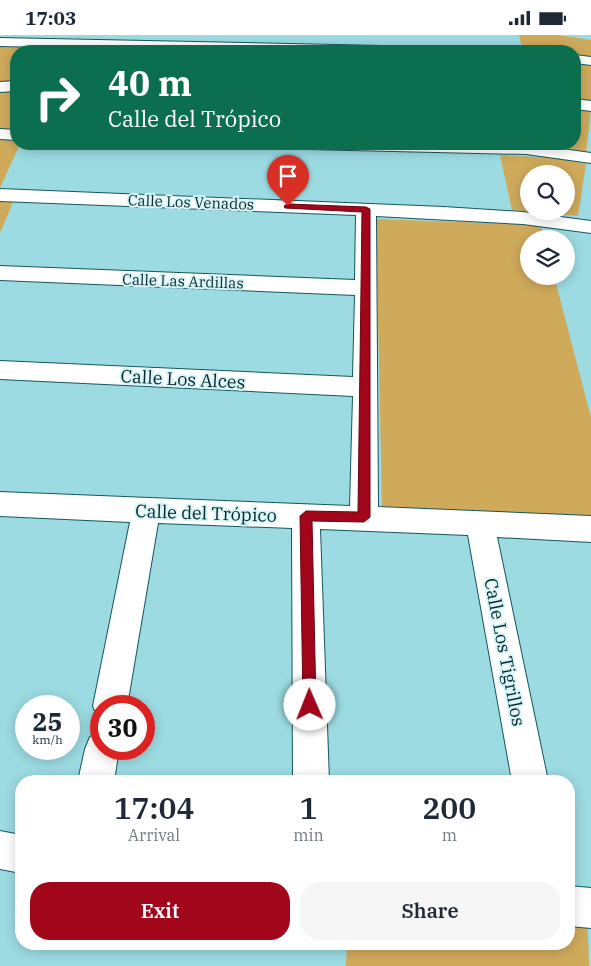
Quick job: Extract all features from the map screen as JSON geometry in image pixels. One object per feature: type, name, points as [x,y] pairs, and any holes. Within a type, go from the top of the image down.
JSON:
[{"type":"street","points":[[0,42],[143,45]]},
{"type":"street","points":[[533,150],[591,158]]},
{"type":"street","name":"Calle Los Venados","points":[[0,195],[366,209],[523,218],[591,227]]},
{"type":"street","points":[[364,517],[366,209]]},
{"type":"street","name":"Calle Las Ardillas","points":[[0,273],[366,288]]},
{"type":"street","name":"Calle Los Alces","points":[[0,371],[365,387]]},
{"type":"street","name":"Calle del Trópico","points":[[0,504],[146,512],[364,517],[591,529]]},
{"type":"street","points":[[112,695],[146,512]]},
{"type":"street","points":[[306,516],[311,775]]},
{"type":"street","name":"Calle Los Tigrillos","points":[[480,523],[529,775]]},
{"type":"street","points":[[97,775],[100,760]]},
{"type":"street","points":[[0,850],[15,853]]},
{"type":"street","points":[[575,907],[591,908]]},
{"type":"shaded area","points":[[519,35],[558,35],[591,40],[591,60],[581,58],[581,45],[522,45]]},
{"type":"shaded area","points":[[0,42],[77,43],[76,45],[10,45],[10,150],[17,150],[0,188]]},
{"type":"shaded area","points":[[581,65],[591,66],[591,103],[581,102]]},
{"type":"shaded area","points":[[581,109],[591,110],[586,153],[566,150],[581,150]]},
{"type":"shaded area","points":[[500,155],[556,158],[586,164],[578,216],[575,216],[575,165],[520,165],[520,211],[512,210]]},
{"type":"shaded area","points":[[0,195],[16,195],[0,233]]},
{"type":"shaded area","points":[[376,219],[541,225],[542,230],[520,230],[520,285],[556,285],[591,417],[591,518],[382,509]]},
{"type":"shaded area","points":[[575,907],[587,908],[589,966],[346,966],[347,950],[575,950]]},
{"type":"route","points":[[288,206],[366,209],[364,517],[306,516],[310,705]]}]
